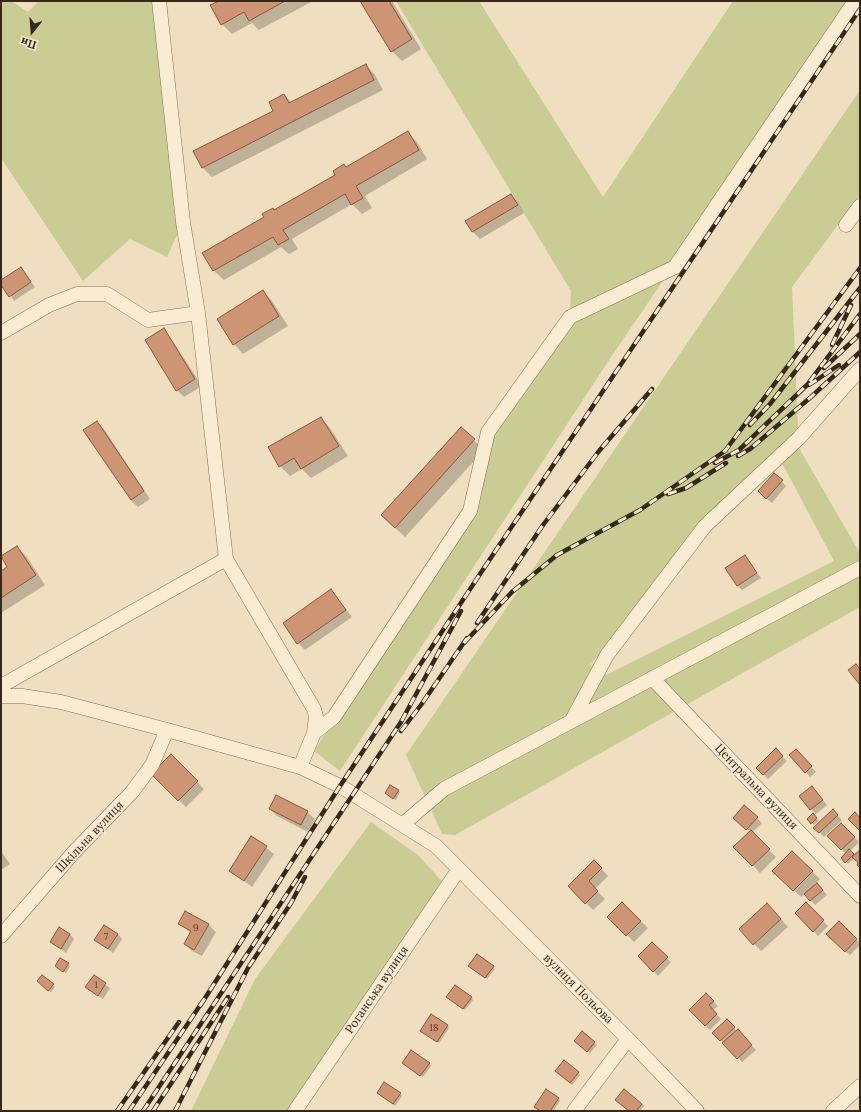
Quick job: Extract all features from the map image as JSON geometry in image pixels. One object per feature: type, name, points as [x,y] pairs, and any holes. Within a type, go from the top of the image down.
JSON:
[{"type":"street","points":[[314,733],[334,717],[470,511],[488,432],[570,318],[675,266],[855,1]]},
{"type":"street","points":[[159,3],[183,222],[198,313],[226,559],[314,709],[316,717],[314,733],[300,767]]},
{"type":"street","points":[[846,225],[860,206]]},
{"type":"street","points":[[1,333],[50,305],[77,294],[107,294],[133,312],[148,320],[198,313]]},
{"type":"street","points":[[572,720],[607,655],[705,526],[799,438],[860,369]]},
{"type":"street","points":[[1,686],[226,559]]},
{"type":"street","points":[[403,824],[444,789],[860,568]]},
{"type":"street","name":"Центральна вулиця","points":[[652,678],[860,896]]},
{"type":"street","name":"вулиця Польова","points":[[1,696],[22,696],[61,702],[167,730],[300,767],[340,786],[436,846],[628,1039],[697,1111]]},
{"type":"street","name":"Шкільна вулиця","points":[[1,936],[74,852],[132,792],[152,765],[167,730]]},
{"type":"street","name":"Роганська вулиця","points":[[295,1111],[459,869]]},
{"type":"street","points":[[574,1111],[628,1039]]},
{"type":"street","points":[[833,1111],[860,1086]]},
{"type":"green space","points":[[1,1],[11,1],[28,12],[39,1],[156,1],[183,222],[167,257],[130,239],[83,281],[1,158]]},
{"type":"green space","points":[[396,1],[479,1],[603,197],[733,1],[854,1],[611,357],[340,771],[314,751],[470,511],[488,432],[570,317],[571,291]]},
{"type":"green space","points":[[860,90],[860,195],[792,287],[799,448],[858,550],[860,549],[860,607],[455,835],[442,834],[406,755]],"holes":[[[782,463],[834,561],[606,675],[590,665],[709,529]]]},
{"type":"green space","points":[[371,822],[418,855],[447,887],[295,1111],[191,1111],[255,979]]},
{"type":"building","points":[[219,1],[285,1],[249,21],[244,12],[221,25],[210,5]]},
{"type":"building","points":[[360,1],[389,1],[412,39],[391,52]]},
{"type":"building","points":[[366,64],[374,80],[202,168],[193,151],[273,111],[269,102],[284,94],[289,103]]},
{"type":"building","points":[[408,131],[419,150],[356,186],[363,198],[351,205],[345,194],[283,230],[289,239],[278,245],[273,237],[213,271],[202,253],[264,217],[262,214],[273,208],[274,210],[335,175],[333,171],[344,164],[346,167]]},
{"type":"building","points":[[511,194],[518,205],[472,232],[465,221]]},
{"type":"building","points":[[21,267],[31,282],[9,297],[1,285],[1,280]]},
{"type":"building","points":[[263,290],[279,316],[233,345],[217,319]]},
{"type":"building","points":[[164,328],[195,379],[176,391],[145,340]]},
{"type":"building","points":[[321,417],[339,446],[301,469],[294,458],[279,467],[268,447]]},
{"type":"building","points":[[97,421],[144,491],[131,500],[83,430]]},
{"type":"building","points":[[461,427],[475,439],[395,528],[381,515]]},
{"type":"building","points":[[774,473],[783,480],[766,499],[758,491]]},
{"type":"building","points":[[17,546],[36,575],[1,598],[1,571],[7,567],[1,556]]},
{"type":"building","points":[[745,555],[757,573],[737,586],[725,568]]},
{"type":"building","points":[[331,589],[346,610],[297,644],[283,623]]},
{"type":"building","points":[[856,664],[860,669],[860,685],[848,670]]},
{"type":"building","points":[[776,748],[783,756],[763,775],[756,768]]},
{"type":"building","points":[[796,749],[812,766],[805,773],[789,755]]},
{"type":"building","points":[[171,754],[198,781],[178,801],[151,774]]},
{"type":"building","points":[[390,785],[399,790],[393,799],[385,793]]},
{"type":"building","points":[[812,786],[823,800],[810,810],[799,796]]},
{"type":"building","points":[[276,795],[308,811],[301,825],[269,809]]},
{"type":"building","points":[[744,805],[758,817],[746,830],[733,818]]},
{"type":"building","points":[[833,809],[838,815],[819,833],[813,828]]},
{"type":"building","points":[[855,812],[860,818],[860,831],[848,819]]},
{"type":"building","points":[[813,813],[817,818],[811,824],[807,819]]},
{"type":"building","points":[[841,823],[855,837],[841,850],[827,836]]},
{"type":"building","points":[[751,830],[770,849],[752,866],[733,847]]},
{"type":"building","points":[[251,836],[267,846],[244,881],[229,871]]},
{"type":"building","points":[[849,849],[854,854],[845,863],[841,858]]},
{"type":"building","points":[[860,850],[860,868],[857,865],[858,863],[852,857]]},
{"type":"building","points":[[792,851],[813,871],[793,891],[772,871]]},
{"type":"building","points":[[594,860],[602,868],[589,881],[598,891],[585,904],[568,886]]},
{"type":"building","points":[[817,883],[823,890],[810,901],[804,894]]},
{"type":"building","points":[[622,902],[641,921],[626,936],[607,917]]},
{"type":"building","points":[[806,902],[824,920],[813,932],[795,913]]},
{"type":"building","points":[[767,903],[781,919],[753,945],[739,929]]},
{"type":"building","points":[[185,911],[209,924],[194,950],[184,944],[191,931],[178,924]]},
{"type":"building","points":[[839,921],[857,939],[845,952],[826,934]]},
{"type":"building","points":[[104,925],[118,934],[108,949],[94,940]]},
{"type":"building","points":[[59,927],[70,934],[61,949],[50,942]]},
{"type":"building","points":[[652,942],[668,957],[653,972],[638,956]]},
{"type":"building","points":[[477,954],[494,966],[485,978],[468,966]]},
{"type":"building","points":[[60,958],[69,963],[63,972],[55,966]]},
{"type":"building","points":[[42,975],[54,984],[48,991],[37,981]]},
{"type":"building","points":[[94,975],[106,983],[98,996],[85,987]]},
{"type":"building","points":[[455,985],[472,997],[463,1009],[446,997]]},
{"type":"building","points":[[706,993],[714,1001],[709,1005],[717,1014],[705,1026],[689,1010]]},
{"type":"building","points":[[431,1014],[448,1025],[437,1042],[420,1031]]},
{"type":"building","points":[[727,1019],[735,1027],[720,1041],[712,1033]]},
{"type":"building","points":[[738,1029],[752,1045],[737,1059],[722,1043]]},
{"type":"building","points":[[582,1031],[595,1042],[587,1052],[574,1041]]},
{"type":"building","points":[[411,1050],[430,1063],[420,1076],[402,1063]]},
{"type":"building","points":[[564,1060],[579,1072],[570,1083],[555,1071]]},
{"type":"building","points":[[384,1082],[401,1093],[393,1104],[377,1093]]},
{"type":"building","points":[[546,1089],[559,1098],[550,1111],[540,1111],[534,1107]]},
{"type":"building","points":[[624,1089],[642,1104],[636,1111],[629,1111],[615,1100]]},
{"type":"railway","points":[[200,1006],[340,786],[486,565],[860,9]]},
{"type":"railway","points":[[464,643],[512,592],[557,555],[640,510],[725,451],[860,268]]},
{"type":"railway","points":[[750,425],[770,404],[860,288]]},
{"type":"railway","points":[[832,345],[851,305]]},
{"type":"railway","points":[[715,463],[739,450],[807,385],[860,314]]},
{"type":"railway","points":[[824,368],[860,334]]},
{"type":"railway","points":[[738,456],[750,449],[811,397],[860,352]]},
{"type":"railway","points":[[809,385],[839,365]]},
{"type":"railway","points":[[477,623],[543,525],[599,451],[652,389]]},
{"type":"railway","points":[[668,494],[686,488],[726,463]]},
{"type":"railway","points":[[143,1111],[401,722],[461,611]]},
{"type":"railway","points":[[401,731],[421,705],[467,638]]},
{"type":"railway","points":[[175,1111],[248,968],[291,903],[305,877]]},
{"type":"railway","points":[[153,1111],[228,997]]},
{"type":"railway","points":[[129,1111],[203,1001]]},
{"type":"railway","points":[[117,1111],[179,1022]]}]
